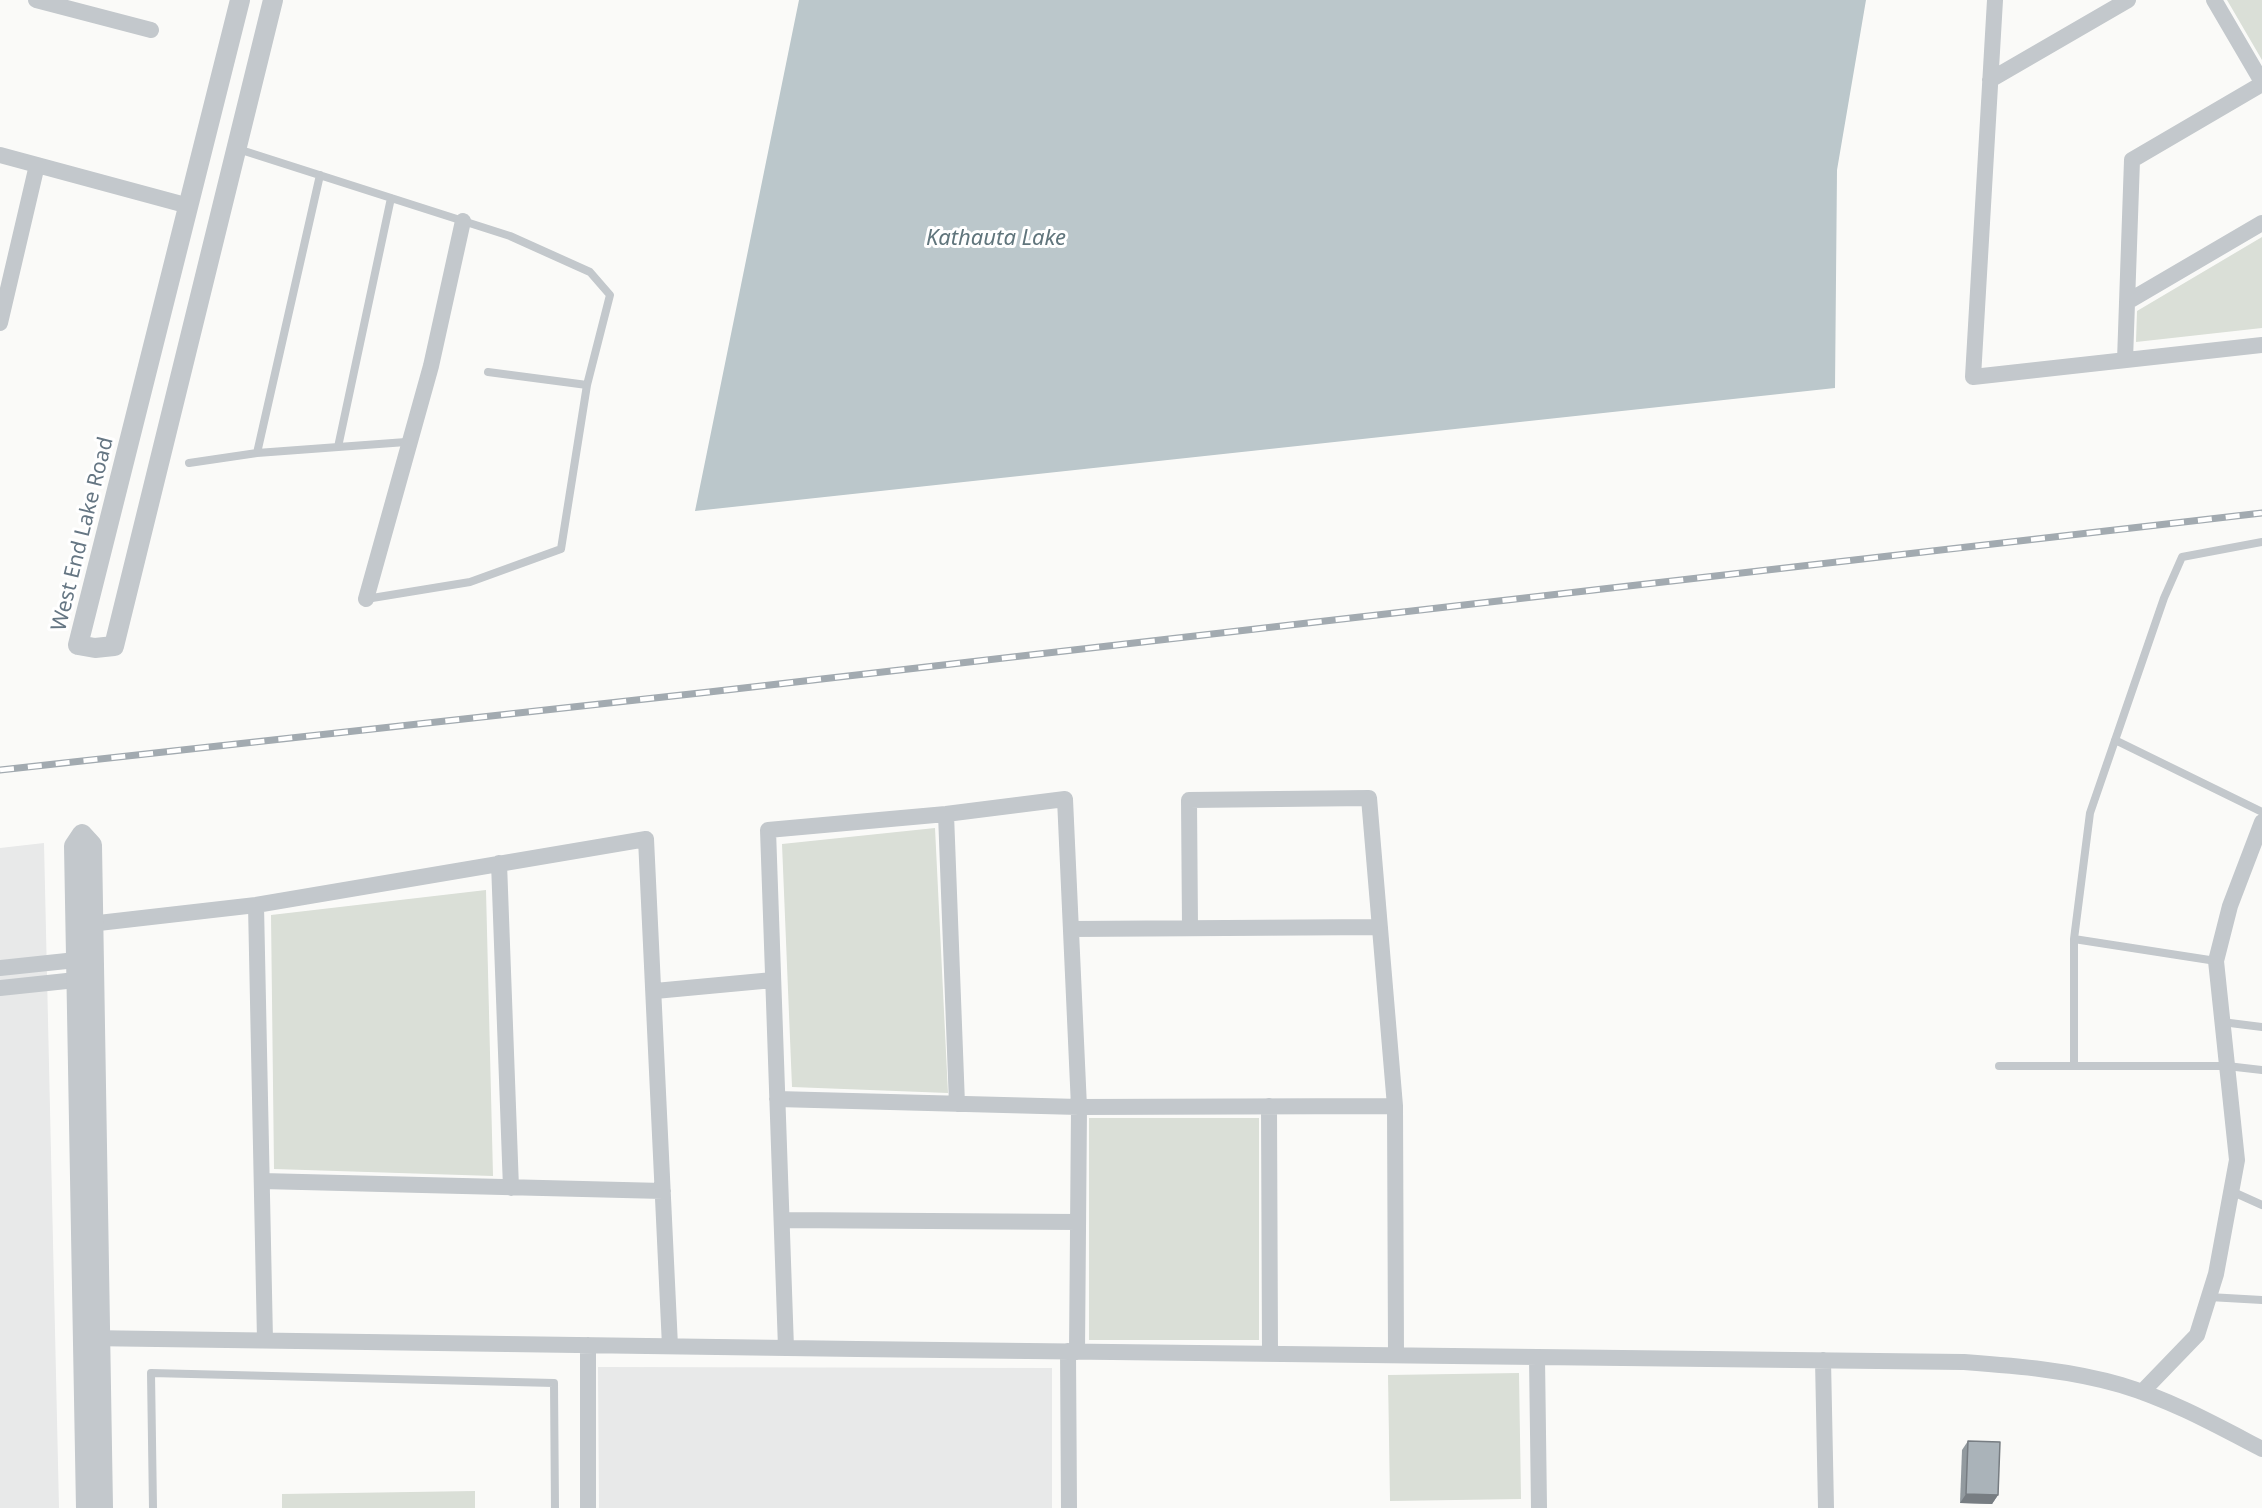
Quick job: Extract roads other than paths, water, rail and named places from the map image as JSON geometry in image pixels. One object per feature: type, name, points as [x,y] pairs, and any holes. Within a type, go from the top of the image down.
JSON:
[{"type":"street","name":"West End Lake Road","points":[[240,0],[78,645],[95,648],[114,646],[273,0]]},
{"type":"street","points":[[1995,0],[1973,377],[2262,345]]},
{"type":"street","points":[[1990,80],[2128,0]]},
{"type":"street","points":[[2125,360],[2132,160],[2262,83],[2214,0]]},
{"type":"street","points":[[44,1],[151,30]]},
{"type":"street","points":[[0,155],[189,206]]},
{"type":"street","points":[[0,318],[37,165]]},
{"type":"street","points":[[366,599],[431,366],[463,221]]},
{"type":"street","points":[[2127,302],[2262,223]]},
{"type":"street","points":[[1190,928],[1189,800],[1368,798],[1395,1106],[1396,1355]]},
{"type":"street","points":[[786,1348],[768,830],[946,814],[1065,799],[1079,1107],[1078,1222],[1072,1352],[1069,1508]]},
{"type":"street","points":[[946,814],[957,1104]]},
{"type":"street","points":[[2142,1392],[2197,1335],[2216,1274],[2237,1160],[2216,961],[2230,906],[2262,822]]},
{"type":"street","points":[[84,925],[256,905],[646,839],[655,991],[670,1346]]},
{"type":"street","points":[[499,863],[511,1188]]},
{"type":"street","points":[[256,905],[265,1340]]},
{"type":"street","points":[[84,925],[76,960],[76,980],[92,1338],[103,1508]]},
{"type":"street","points":[[84,925],[94,970],[92,1338],[86,1508]]},
{"type":"street","points":[[1072,929],[1380,927]]},
{"type":"street","points":[[0,968],[76,960],[94,970]]},
{"type":"street","points":[[0,988],[76,980],[94,970]]},
{"type":"street","points":[[655,991],[773,980]]},
{"type":"street","points":[[777,1099],[1079,1107],[1395,1106]]},
{"type":"street","points":[[1269,1106],[1270,1354]]},
{"type":"street","points":[[262,1181],[663,1191]]},
{"type":"street","points":[[782,1220],[1078,1222]]},
{"type":"street","points":[[92,1338],[1963,1362],[2043,1369],[2120,1384],[2179,1405],[2262,1449]]},
{"type":"street","points":[[588,1345],[588,1508]]},
{"type":"street","points":[[1537,1357],[1539,1508]]},
{"type":"street","points":[[1823,1360],[1826,1508]]},
{"type":"lane","points":[[238,148],[510,236],[590,272],[610,295],[588,385],[561,549],[470,582],[366,599]]},
{"type":"lane","points":[[257,453],[320,175]]},
{"type":"lane","points":[[338,447],[391,198]]},
{"type":"lane","points":[[488,372],[588,385]]},
{"type":"lane","points":[[189,463],[257,453],[406,442]]},
{"type":"lane","points":[[2074,1066],[2074,939],[2090,813],[2164,598],[2182,557],[2262,543]]},
{"type":"lane","points":[[2115,740],[2262,812]]},
{"type":"lane","points":[[2074,939],[2216,961]]},
{"type":"lane","points":[[2222,1022],[2262,1027]]},
{"type":"lane","points":[[1999,1066],[2227,1066],[2262,1070]]},
{"type":"lane","points":[[2231,1191],[2262,1205]]},
{"type":"lane","points":[[2209,1297],[2262,1300]]},
{"type":"lane","points":[[153,1508],[150,1373],[554,1383],[555,1508]]},
{"type":"water","name":"Kathauta Lake","points":[[799,0],[1866,0],[1837,170],[1835,388],[695,511]]},
{"type":"railway","points":[[0,770],[709,692],[2262,513]]}]
